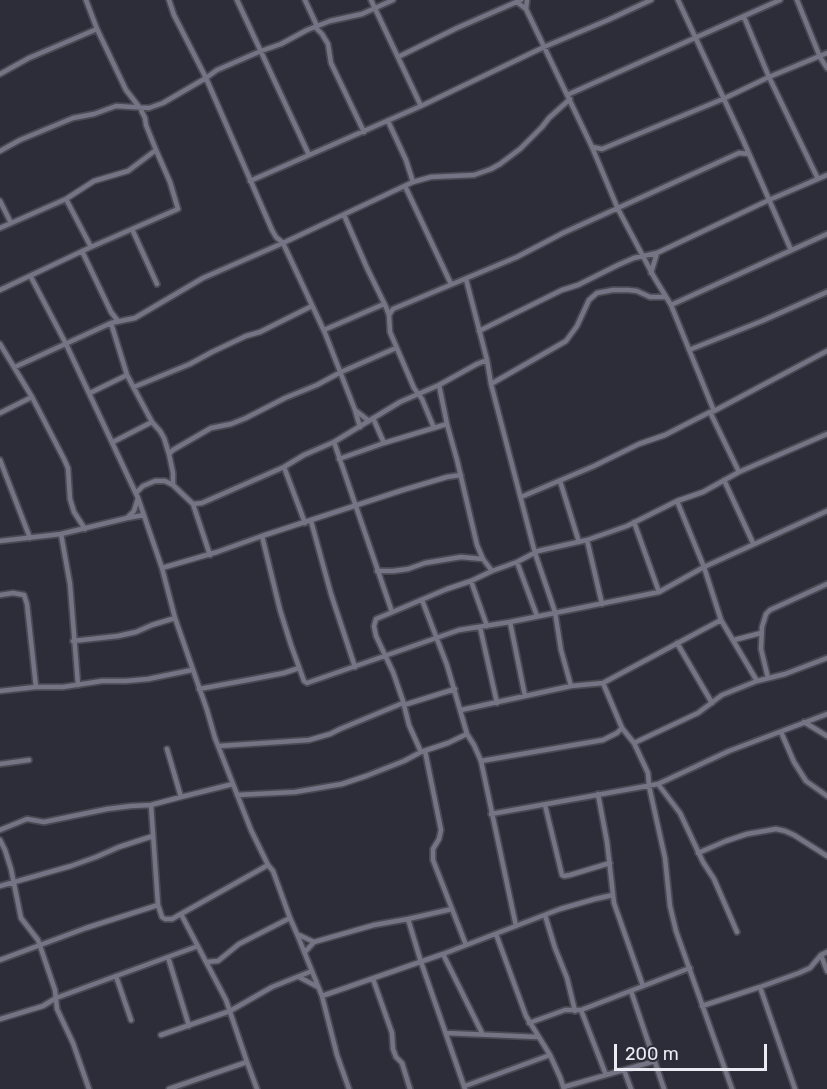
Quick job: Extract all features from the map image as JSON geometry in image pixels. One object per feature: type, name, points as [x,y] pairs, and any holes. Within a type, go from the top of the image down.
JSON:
[{"type":"street","points":[[0,290],[91,246],[178,209],[170,182],[140,108],[126,90],[86,0]]},
{"type":"street","points":[[169,0],[174,15],[206,78],[272,230],[283,243],[324,330],[360,427]]},
{"type":"street","points":[[237,0],[309,156]]},
{"type":"street","points":[[305,0],[316,26],[328,44],[331,63],[364,132]]},
{"type":"street","points":[[371,0],[421,106]]},
{"type":"street","points":[[0,151],[73,118],[116,106],[149,108],[163,103],[217,70],[281,44],[316,26],[362,14],[393,0]]},
{"type":"street","points":[[526,9],[527,0]]},
{"type":"street","points":[[250,182],[651,0]]},
{"type":"street","points":[[678,0],[791,250]]},
{"type":"street","points":[[15,368],[111,323],[135,318],[203,278],[413,182],[431,177],[474,175],[500,164],[520,149],[568,97],[780,0]]},
{"type":"street","points":[[797,0],[820,57],[827,68]]},
{"type":"street","points":[[398,57],[519,1],[526,9],[592,147],[618,209],[671,306],[712,412],[739,472]]},
{"type":"street","points":[[744,17],[769,77],[818,179]]},
{"type":"street","points":[[0,74],[28,58],[97,29]]},
{"type":"street","points":[[596,157],[602,149],[827,53]]},
{"type":"street","points":[[388,121],[406,160],[413,182]]},
{"type":"street","points":[[739,153],[743,140]]},
{"type":"street","points":[[592,147],[602,149]]},
{"type":"street","points":[[0,228],[66,199],[94,181],[128,171],[156,150]]},
{"type":"street","points":[[389,315],[393,309],[466,279],[739,153],[749,154]]},
{"type":"street","points":[[479,331],[562,290],[578,285],[618,265],[657,253],[827,175]]},
{"type":"street","points":[[405,186],[452,284]]},
{"type":"street","points":[[66,199],[91,246]]},
{"type":"street","points":[[0,201],[11,223]]},
{"type":"street","points":[[344,215],[389,315],[389,329],[396,348],[434,428]]},
{"type":"street","points":[[132,229],[157,284]]},
{"type":"street","points":[[671,306],[684,298],[827,234]]},
{"type":"street","points":[[82,251],[111,312],[118,321]]},
{"type":"street","points":[[651,273],[657,253]]},
{"type":"street","points":[[31,277],[90,393],[137,496],[215,738],[251,830],[273,871],[322,996],[349,1089]]},
{"type":"street","points":[[466,279],[535,553],[555,612],[561,650],[572,686]]},
{"type":"street","points":[[491,384],[566,341],[577,326],[589,300],[597,293],[628,290],[650,297],[666,297]]},
{"type":"street","points":[[689,350],[827,292]]},
{"type":"street","points":[[324,330],[385,305],[393,309]]},
{"type":"street","points":[[134,387],[190,364],[312,306]]},
{"type":"street","points":[[111,323],[127,375],[152,422],[164,438],[173,485]]},
{"type":"street","points":[[0,344],[2,352],[15,368],[32,397],[68,468],[70,499],[74,512],[85,529]]},
{"type":"street","points":[[168,454],[211,428],[246,418],[396,348]]},
{"type":"street","points":[[521,497],[639,444],[665,435],[827,351]]},
{"type":"street","points":[[193,504],[202,503],[284,467],[334,442],[417,393],[439,385],[487,360]]},
{"type":"street","points":[[90,393],[127,375]]},
{"type":"street","points":[[439,385],[477,545],[483,559],[492,570]]},
{"type":"street","points":[[0,413],[32,397]]},
{"type":"street","points":[[355,410],[371,419],[384,443]]},
{"type":"street","points":[[113,442],[152,422]]},
{"type":"street","points":[[339,459],[447,424]]},
{"type":"street","points":[[466,945],[432,852],[441,830],[423,752],[409,725],[393,672],[376,636],[374,622],[376,619],[535,553],[587,540],[627,526],[677,501],[703,492],[739,472],[827,434]]},
{"type":"street","points":[[334,442],[392,612]]},
{"type":"street","points":[[0,460],[30,538]]},
{"type":"street","points":[[284,467],[308,522],[355,667]]},
{"type":"street","points":[[165,481],[172,473]]},
{"type":"street","points":[[162,568],[210,555],[403,490],[461,475]]},
{"type":"street","points":[[724,480],[753,543]]},
{"type":"street","points":[[127,518],[134,511],[137,496],[143,486],[155,481],[165,481],[173,485],[193,504],[210,555]]},
{"type":"street","points":[[560,481],[579,542]]},
{"type":"street","points":[[677,501],[704,567],[721,620],[757,681]]},
{"type":"street","points":[[196,514],[202,503]]},
{"type":"street","points":[[262,536],[280,610],[304,681],[307,683],[459,630],[659,592],[753,543],[827,511]]},
{"type":"street","points":[[0,541],[61,534],[144,515]]},
{"type":"street","points":[[634,522],[659,592]]},
{"type":"street","points":[[61,534],[70,584],[78,685]]},
{"type":"street","points":[[587,540],[602,603]]},
{"type":"street","points":[[377,571],[408,569],[425,563],[461,557],[483,559]]},
{"type":"street","points":[[517,562],[537,616]]},
{"type":"street","points":[[471,581],[487,626]]},
{"type":"street","points":[[768,678],[761,650],[761,633],[766,614],[770,610],[827,584]]},
{"type":"street","points":[[0,595],[14,592],[24,595],[27,604],[36,687]]},
{"type":"street","points":[[422,600],[455,689],[467,734],[481,761],[516,926]]},
{"type":"street","points":[[73,641],[136,632],[175,618]]},
{"type":"street","points":[[461,710],[572,686],[603,683],[721,620]]},
{"type":"street","points":[[510,622],[525,696]]},
{"type":"street","points":[[480,627],[497,703]]},
{"type":"street","points":[[734,640],[761,633]]},
{"type":"street","points":[[677,643],[711,703]]},
{"type":"street","points":[[634,743],[691,716],[722,695],[827,658]]},
{"type":"street","points":[[199,689],[300,668]]},
{"type":"street","points":[[0,691],[148,679],[192,670]]},
{"type":"street","points":[[603,683],[622,728],[634,743],[648,773],[665,858],[670,906],[676,931],[732,1089]]},
{"type":"street","points":[[219,746],[309,740],[330,734],[404,704],[455,689]]},
{"type":"street","points":[[491,814],[658,784],[729,751],[827,714]]},
{"type":"street","points":[[804,723],[827,736]]},
{"type":"street","points":[[481,761],[603,740],[622,728]]},
{"type":"street","points":[[781,732],[806,782],[827,796]]},
{"type":"street","points":[[237,795],[296,792],[342,784],[467,734]]},
{"type":"street","points":[[167,749],[181,796]]},
{"type":"street","points":[[0,764],[29,760]]},
{"type":"street","points":[[0,830],[27,819],[44,822],[107,809],[151,806],[181,796],[233,784]]},
{"type":"street","points":[[658,784],[680,813],[698,853],[714,879],[737,932]]},
{"type":"street","points":[[598,795],[613,895],[643,986]]},
{"type":"street","points":[[545,805],[562,875],[570,875],[610,863]]},
{"type":"street","points":[[151,806],[158,905],[162,918],[172,919],[268,865]]},
{"type":"street","points":[[698,853],[747,834],[776,829],[794,835],[827,856]]},
{"type":"street","points":[[0,886],[71,866],[119,847],[153,837]]},
{"type":"street","points":[[0,840],[9,862],[21,918],[40,944],[55,990],[57,1009],[73,1043],[89,1089]]},
{"type":"street","points":[[322,996],[422,962],[578,903],[613,895]]},
{"type":"street","points":[[0,960],[40,944],[158,905]]},
{"type":"street","points":[[305,952],[314,942],[374,925],[452,909]]},
{"type":"street","points":[[181,914],[226,1000],[257,1089]]},
{"type":"street","points":[[545,915],[567,978],[575,1011]]},
{"type":"street","points":[[206,962],[218,961],[239,944],[290,918]]},
{"type":"street","points":[[408,919],[465,1088],[550,1055]]},
{"type":"street","points":[[297,934],[314,942]]},
{"type":"street","points":[[496,934],[529,1023],[550,1055],[564,1088],[655,1061]]},
{"type":"street","points":[[0,1019],[43,1006],[56,998],[198,945]]},
{"type":"street","points":[[702,1006],[799,973],[810,968],[821,955],[827,952]]},
{"type":"street","points":[[443,954],[482,1033]]},
{"type":"street","points":[[821,955],[827,972]]},
{"type":"street","points":[[168,957],[189,1026]]},
{"type":"street","points":[[529,1023],[565,1010],[581,1010],[690,968]]},
{"type":"street","points":[[161,1035],[230,1011],[279,984],[312,971]]},
{"type":"street","points":[[116,976],[131,1020]]},
{"type":"street","points":[[299,977],[318,987]]},
{"type":"street","points":[[373,979],[392,1033],[394,1054],[402,1063],[410,1089]]},
{"type":"street","points":[[760,987],[795,1089]]},
{"type":"street","points":[[631,991],[664,1089]]},
{"type":"street","points":[[581,1010],[606,1076]]},
{"type":"street","points":[[446,1033],[538,1037]]},
{"type":"street","points":[[169,1089],[247,1062]]},
{"type":"street","points":[[624,1070],[631,1089]]}]
